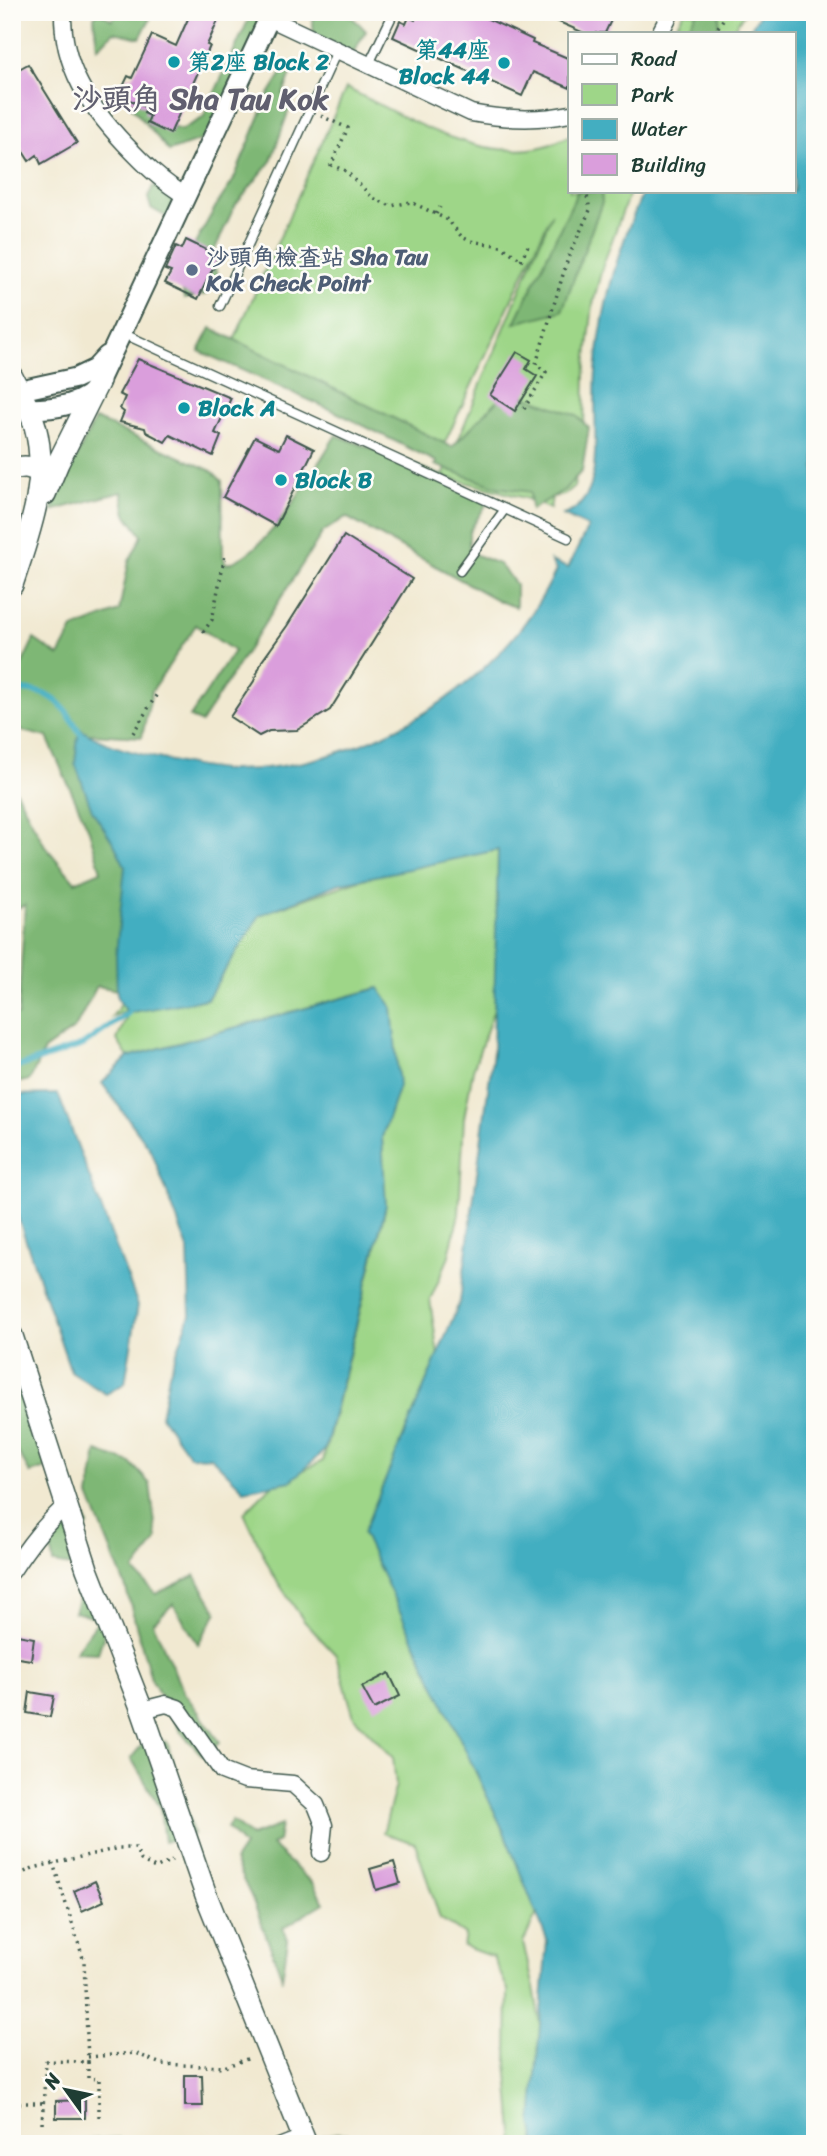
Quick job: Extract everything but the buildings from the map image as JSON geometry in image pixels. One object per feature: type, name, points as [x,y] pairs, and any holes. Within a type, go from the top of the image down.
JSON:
[{"type":"main road","points":[[27,538],[58,463],[99,381]]},
{"type":"main road","points":[[12,585],[27,538],[41,473],[34,424],[17,396]]},
{"type":"main road","points":[[12,469],[23,466],[41,473]]},
{"type":"main road","points":[[12,1336],[87,1569],[142,1710],[206,1895],[304,2138]]},
{"type":"street","points":[[63,12],[66,50],[86,97],[144,164],[186,196]]},
{"type":"street","points":[[661,32],[671,12]]},
{"type":"street","points":[[17,396],[79,401],[89,396],[99,381],[270,15],[337,51],[471,113],[498,118],[553,118],[568,114]]},
{"type":"street","points":[[17,396],[76,378],[95,369],[119,340]]},
{"type":"street","points":[[12,1571],[17,1554],[68,1504]]},
{"type":"street","points":[[142,1710],[166,1704],[178,1707],[222,1771],[245,1780],[293,1784],[316,1805],[324,1825],[321,1853]]},
{"type":"lane","points":[[368,66],[394,12]]},
{"type":"lane","points":[[220,306],[337,51]]},
{"type":"lane","points":[[119,340],[568,538]]},
{"type":"lane","points":[[460,571],[505,509]]},
{"type":"lane","points":[[276,2144],[304,2138]]},
{"type":"path","points":[[495,12],[512,18],[522,12]]},
{"type":"path","points":[[715,32],[727,12]]},
{"type":"path","points":[[310,111],[348,128],[331,165],[353,177],[373,198],[391,206],[411,202],[453,224],[462,237],[481,244],[501,246],[522,260],[528,246]]},
{"type":"path","points":[[524,409],[546,372],[536,364],[568,258],[590,210],[586,192]]},
{"type":"path","points":[[436,214],[439,207]]},
{"type":"path","points":[[203,632],[212,620],[225,555]]},
{"type":"path","points":[[133,733],[157,694]]},
{"type":"path","points":[[12,1878],[33,1868],[129,1847],[135,1848],[146,1864],[155,1868],[179,1857]]},
{"type":"path","points":[[53,1863],[84,1961],[88,2078],[99,2079],[99,2122]]},
{"type":"path","points":[[42,2124],[46,2060],[88,2059],[135,2053],[161,2064],[224,2067],[256,2055]]},
{"type":"path","points":[[12,2104],[43,2103]]},
{"type":"green space","points":[[99,12],[112,20],[117,12],[142,12],[150,19],[140,38],[114,32],[97,48],[94,17]]},
{"type":"green space","points":[[252,12],[272,12],[207,138],[169,151],[129,104],[139,100],[161,124],[181,130],[203,118]]},
{"type":"green space","points":[[312,12],[348,15],[366,31],[353,53],[314,36]]},
{"type":"green space","points":[[684,12],[745,12],[732,32],[673,32]]},
{"type":"green space","points":[[697,12],[720,12],[718,32],[686,32]]},
{"type":"green space","points":[[284,70],[291,74],[283,94],[294,95],[271,161],[234,207],[211,258],[217,274],[206,294],[184,299],[180,271],[233,181],[269,94]]},
{"type":"green space","points":[[346,88],[417,123],[468,143],[519,150],[545,146],[568,137],[568,192],[630,192],[602,268],[593,304],[585,375],[584,433],[574,487],[564,495],[552,497],[550,509],[525,498],[443,476],[552,213],[440,453],[232,345]]},
{"type":"green space","points":[[171,182],[181,225],[151,208],[148,198],[153,186]]},
{"type":"green space","points":[[578,192],[601,192],[602,202],[562,311],[515,323]]},
{"type":"green space","points":[[211,328],[452,447],[508,390],[576,415],[589,428],[582,471],[564,490],[531,510],[530,492],[497,487],[435,465],[437,462],[336,412],[199,351]]},
{"type":"green space","points":[[95,419],[212,471],[222,481],[223,556],[226,564],[242,557],[274,528],[336,435],[443,476],[479,494],[486,505],[469,532],[469,552],[499,564],[516,584],[516,607],[501,602],[346,517],[323,532],[201,723],[190,717],[234,651],[196,625],[152,691],[142,737],[90,734],[88,763],[130,848],[117,990],[97,986],[75,1028],[44,1050],[30,1080],[12,1084],[12,1017],[18,1015],[25,905],[12,910],[12,784],[45,846],[75,882],[101,871],[89,830],[47,737],[22,731],[14,724],[12,712],[12,685],[34,639],[59,656],[73,629],[119,611],[129,561],[142,536],[126,514],[122,492],[51,511]]},
{"type":"green space","points":[[451,833],[525,845],[500,992],[473,1070],[464,1118],[459,1214],[448,1259],[430,1300],[443,1390],[546,1894],[523,1943],[540,2025],[540,2144],[514,2144],[507,2062],[508,1990],[493,1957],[463,1946],[465,1935],[440,1918],[415,1843],[383,1833],[396,1785],[393,1757],[354,1717],[336,1655],[304,1621],[273,1575],[244,1513],[272,1485],[323,1461],[385,1210],[382,1137],[396,1094],[378,988],[128,1057],[117,1040],[128,1013],[152,999],[112,1017],[137,980],[255,916],[366,878]]},
{"type":"green space","points":[[12,1337],[49,1467],[30,1473],[12,1442]]},
{"type":"green space","points":[[97,1451],[131,1463],[150,1484],[157,1540],[134,1571],[156,1594],[195,1575],[217,1612],[198,1644],[173,1604],[153,1623],[183,1691],[220,1742],[203,1756],[180,1731],[151,1679],[125,1585],[89,1496]]},
{"type":"green space","points":[[83,1512],[88,1525],[83,1534],[77,1567],[53,1563],[49,1534],[61,1521]]},
{"type":"green space","points":[[83,1586],[106,1629],[98,1653],[75,1652],[100,1618],[74,1612]]},
{"type":"green space","points":[[146,1740],[167,1742],[193,1834],[164,1842],[160,1807],[131,1758]]},
{"type":"green space","points":[[232,1821],[251,1836],[281,1825],[278,1841],[271,1845],[313,1884],[324,1903],[283,1928],[288,1940],[282,1978],[252,1898],[234,1861],[244,1846],[227,1828]]},
{"type":"green space","points":[[337,2133],[362,2135],[365,2144],[326,2144],[323,2136]]},
{"type":"green space","points":[[119,2138],[119,2144],[71,2144],[84,2140]]},
{"type":"water","points":[[761,12],[815,12],[815,2144],[536,2144],[532,2122],[547,1940],[504,1832],[363,1533],[460,1301],[493,1052],[498,850],[338,884],[260,915],[207,999],[128,1013],[117,998],[116,954],[125,866],[92,810],[75,763],[78,736],[82,730],[122,749],[214,769],[278,767],[327,756],[375,739],[421,715],[463,686],[500,652],[532,613],[556,570],[551,561],[568,568],[588,527],[563,515],[580,504],[591,485],[595,458],[595,386],[602,325],[619,257],[644,192],[796,192],[796,32],[749,32]]},
{"type":"water","points":[[379,988],[392,1007],[399,1086],[382,1137],[386,1205],[325,1450],[291,1481],[244,1490],[211,1457],[190,1456],[161,1416],[169,1374],[190,1315],[188,1249],[151,1150],[102,1083],[128,1057]]},
{"type":"water","points":[[58,1094],[138,1305],[125,1383],[106,1394],[71,1372],[12,1200],[12,1095]]},
{"type":"waterway","points":[[12,690],[37,692],[54,699],[80,733]]},
{"type":"waterway","points":[[12,1069],[83,1045],[128,1013]]},
{"type":"place","name":"第2座 Block 2","points":[[174,62]]},
{"type":"place","name":"第44座 Block 44","points":[[504,63]]},
{"type":"place","name":"沙頭角檢查站 Sha Tau Kok Check Point","points":[[192,270]]},
{"type":"place","name":"Block A","points":[[184,408]]},
{"type":"place","name":"Block B","points":[[281,480]]},
{"type":"district","name":"沙頭角 Sha Tau Kok","points":[[200,99]]}]
